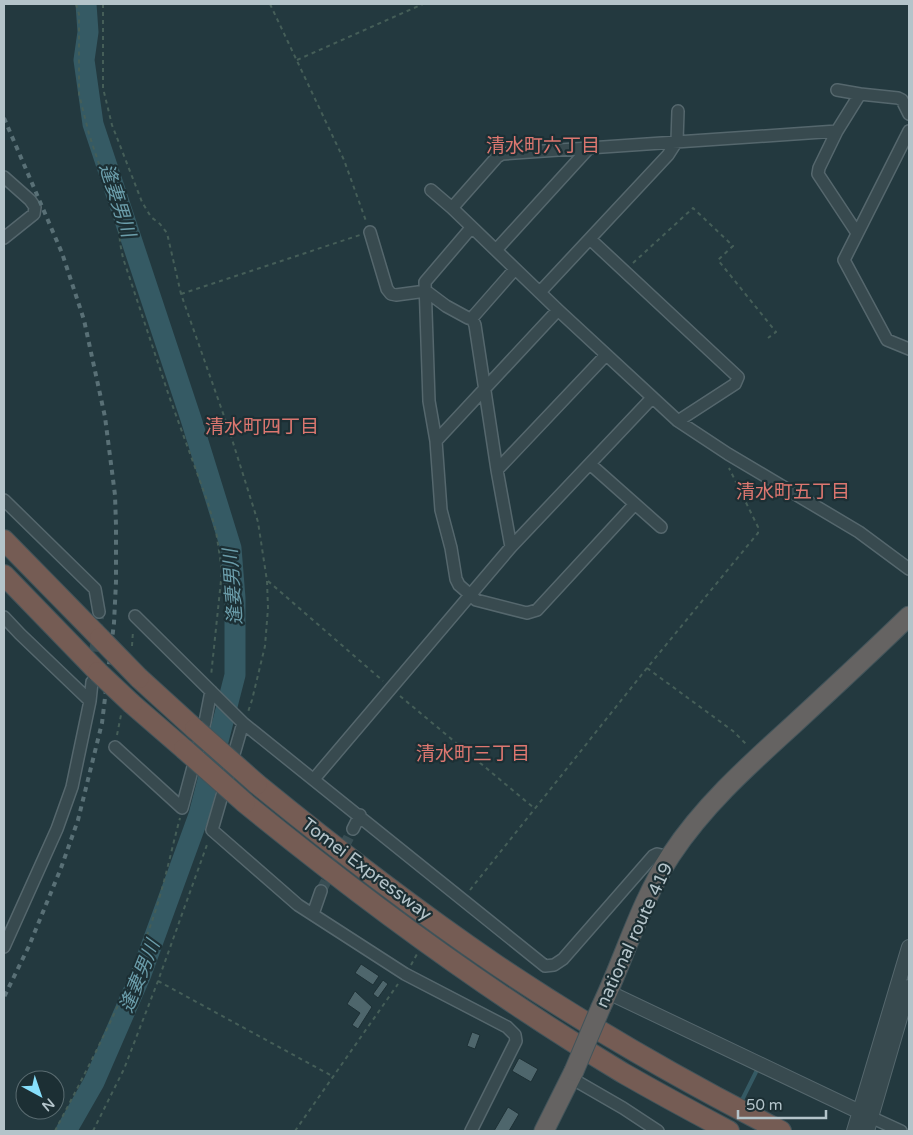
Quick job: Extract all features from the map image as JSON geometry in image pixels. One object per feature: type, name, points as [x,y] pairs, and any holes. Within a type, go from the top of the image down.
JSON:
[{"type":"highway","name":"Tomei Expressway","points":[[4,540],[139,678],[258,784],[333,845],[494,964],[636,1053],[686,1082],[781,1131]]},
{"type":"highway","name":"Tomei Expressway","points":[[4,575],[95,677],[132,704],[245,803],[327,870],[482,982],[624,1073],[729,1131]]},
{"type":"highway","name":"national route 419","points":[[544,1131],[573,1075],[641,912],[670,856],[718,796],[909,616]]},
{"type":"street","points":[[837,90],[898,98],[909,114]]},
{"type":"street","points":[[857,233],[818,171],[837,131],[860,94]]},
{"type":"street","points":[[540,292],[668,155],[677,141],[678,111]]},
{"type":"street","points":[[452,208],[497,157],[502,154],[837,131]]},
{"type":"street","points":[[909,131],[844,260],[887,340],[909,349]]},
{"type":"street","points":[[496,250],[589,148]]},
{"type":"street","points":[[4,177],[30,200],[35,207],[34,214],[4,238]]},
{"type":"street","points":[[431,190],[678,421],[728,454],[859,532],[909,569]]},
{"type":"street","points":[[471,228],[429,276],[426,282],[429,401],[436,441],[441,510],[451,548],[456,579],[459,585],[476,600],[486,604],[526,613],[537,610],[634,505]]},
{"type":"street","points":[[370,232],[387,289],[391,294],[426,291],[446,306],[468,318],[472,318]]},
{"type":"street","points":[[590,239],[738,377],[735,384],[678,421]]},
{"type":"street","points":[[472,318],[515,269]]},
{"type":"street","points":[[436,441],[558,310]]},
{"type":"street","points":[[472,318],[475,326],[510,547]]},
{"type":"street","points":[[497,470],[606,355]]},
{"type":"street","points":[[314,779],[510,547],[652,398]]},
{"type":"street","points":[[590,464],[661,527]]},
{"type":"street","points":[[4,500],[95,589],[99,612]]},
{"type":"street","points":[[135,616],[242,722],[360,815],[545,966],[554,965],[562,959],[653,856],[657,854],[670,856]]},
{"type":"street","points":[[4,617],[90,701]]},
{"type":"street","points":[[4,947],[57,829],[72,787],[95,677]]},
{"type":"street","points":[[115,747],[182,808],[213,693]]},
{"type":"street","points":[[242,722],[212,830],[298,905],[405,974],[507,1027],[515,1035],[516,1041],[471,1131]]},
{"type":"street","points":[[353,829],[360,815]]},
{"type":"street","points":[[313,914],[321,891]]},
{"type":"street","points":[[862,1123],[909,947]]},
{"type":"street","points":[[862,1123],[909,987]]},
{"type":"street","points":[[605,1000],[862,1123],[901,1131]]},
{"type":"street","points":[[573,1075],[658,1131]]},
{"type":"path","points":[[76,4],[79,14],[80,94],[89,134],[119,224],[123,258],[216,531],[222,571],[213,693]]},
{"type":"path","points":[[103,4],[104,88],[112,125],[142,202],[151,217],[167,233],[181,294],[249,490],[258,522],[267,580],[265,646],[252,700],[242,722]]},
{"type":"path","points":[[181,294],[370,232],[344,160],[270,4]]},
{"type":"path","points":[[297,61],[423,4]]},
{"type":"path","points":[[624,271],[693,208],[733,246],[718,260],[776,332],[768,338]]},
{"type":"path","points":[[462,900],[759,531],[727,466],[728,454]]},
{"type":"path","points":[[647,668],[734,731],[758,757]]},
{"type":"path","points":[[55,1131],[91,1063],[128,985],[157,906],[182,808]]},
{"type":"path","points":[[93,1131],[124,1069],[212,830]]},
{"type":"path","points":[[295,1131],[418,953]]},
{"type":"path","points":[[158,981],[334,1077]]},
{"type":"building","points":[[361,964],[379,976],[373,985],[355,973]]},
{"type":"building","points":[[383,980],[388,984],[378,998],[373,994]]},
{"type":"building","points":[[355,991],[372,1007],[358,1029],[352,1025],[360,1013],[347,1004]]},
{"type":"building","points":[[472,1032],[480,1035],[475,1049],[467,1046]]},
{"type":"building","points":[[519,1058],[538,1069],[531,1082],[512,1071]]},
{"type":"building","points":[[508,1107],[519,1114],[509,1131],[494,1131]]},
{"type":"waterway","name":"逢妻男川","points":[[66,1131],[94,1082],[141,974],[199,815],[235,675],[235,598],[231,548],[191,419],[93,124],[84,60],[88,32],[86,4]]},
{"type":"waterway","points":[[741,1102],[756,1072]]},
{"type":"tunnel","points":[[93,668],[99,612]]},
{"type":"tunnel","points":[[321,891],[353,829]]},
{"type":"railway","points":[[4,118],[62,253],[84,320],[105,417],[115,495],[116,525],[114,623],[102,723],[78,820],[61,868],[29,946],[4,997]]},
{"type":"district","name":"清水町六丁目","points":[[543,145]]},
{"type":"district","name":"清水町四丁目","points":[[262,426]]},
{"type":"district","name":"清水町五丁目","points":[[793,491]]},
{"type":"district","name":"清水町三丁目","points":[[473,753]]}]
